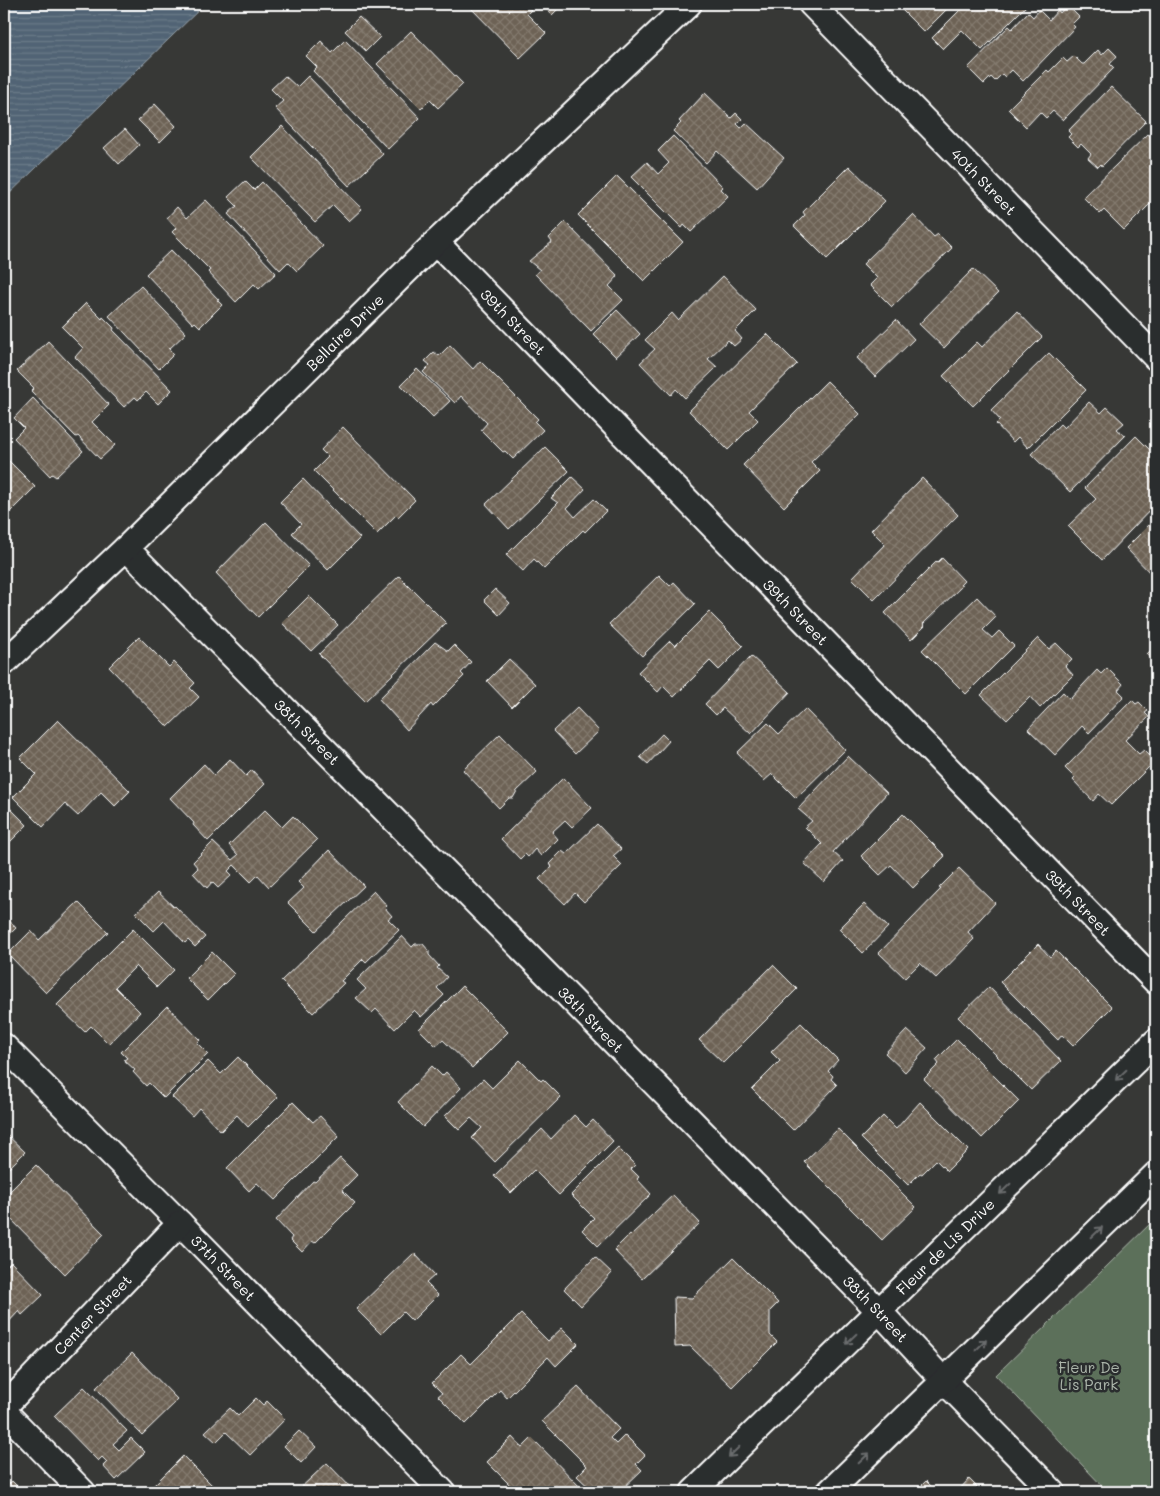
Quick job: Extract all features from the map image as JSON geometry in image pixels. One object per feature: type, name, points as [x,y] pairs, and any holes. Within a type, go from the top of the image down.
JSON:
[{"type":"street","name":"Bellaire Drive","points":[[4,663],[126,548],[436,242],[689,4]]},
{"type":"street","name":"40th Street","points":[[811,4],[1156,358]]},
{"type":"street","name":"39th Street","points":[[436,242],[1156,982]]},
{"type":"street","name":"38th Street","points":[[126,548],[879,1311],[944,1381],[1053,1492]]},
{"type":"street","name":"Fleur de Lis Drive","points":[[693,1492],[1156,1042]]},
{"type":"street","name":"37th Street","points":[[4,1046],[443,1492]]},
{"type":"street","points":[[829,1492],[1156,1174]]},
{"type":"street","name":"Center Street","points":[[4,1407],[180,1223]]},
{"type":"street","points":[[4,1411],[83,1492]]},
{"type":"green space","name":"Fleur De Lis Park","points":[[1156,1218],[1156,1492],[1108,1492],[996,1375]]},
{"type":"water","points":[[4,4],[205,4],[4,199]]},
{"type":"building","points":[[467,4],[525,4],[531,10],[527,14],[546,33],[520,58]]},
{"type":"building","points":[[542,4],[563,4],[552,15]]},
{"type":"building","points":[[896,4],[952,4],[924,32]]},
{"type":"building","points":[[966,4],[1028,4],[982,50],[962,30],[943,49],[932,38]]},
{"type":"building","points":[[1067,5],[1079,17],[1072,24],[1075,27],[1023,81],[1012,70],[1005,77],[1002,74],[995,81],[991,77],[984,84],[968,68],[1009,26],[1012,29],[1028,12],[1033,17],[1039,10],[1049,20],[1058,10],[1060,13]]},
{"type":"building","points":[[359,17],[380,37],[366,51],[345,31]]},
{"type":"building","points":[[411,31],[463,84],[438,108],[430,100],[421,109],[377,64]]},
{"type":"building","points":[[345,40],[420,118],[388,149],[313,71],[317,67],[306,56],[321,41],[332,53]]},
{"type":"building","points":[[1109,48],[1117,56],[1110,64],[1114,68],[1063,120],[1053,111],[1046,118],[1040,112],[1026,127],[1008,109],[1047,70],[1049,72],[1063,58],[1067,62],[1074,56],[1084,64],[1098,50],[1102,55]]},
{"type":"building","points":[[285,76],[297,87],[308,76],[383,154],[349,186],[275,108],[283,101],[271,89]]},
{"type":"building","points":[[1111,87],[1146,121],[1102,166],[1101,164],[1098,167],[1088,158],[1091,154],[1081,144],[1078,147],[1068,137],[1071,134],[1068,131]]},
{"type":"building","points":[[705,93],[731,118],[736,113],[742,119],[737,124],[741,128],[746,123],[784,158],[757,188],[717,151],[706,163],[673,131],[681,123],[679,121]]},
{"type":"building","points":[[155,104],[176,126],[160,142],[138,120]]},
{"type":"building","points":[[282,126],[362,209],[349,221],[333,205],[315,222],[251,157]]},
{"type":"building","points":[[125,129],[139,145],[119,164],[104,148]]},
{"type":"building","points":[[1148,134],[1156,143],[1156,198],[1124,230],[1104,210],[1100,214],[1083,197]]},
{"type":"building","points":[[673,136],[723,187],[721,189],[728,196],[691,232],[684,225],[682,228],[631,177],[647,162],[658,174],[669,163],[658,151]]},
{"type":"building","points":[[849,166],[885,201],[827,259],[794,226],[805,215],[803,212]]},
{"type":"building","points":[[617,176],[683,242],[644,281],[578,215]]},
{"type":"building","points":[[245,181],[254,190],[262,182],[323,246],[297,271],[288,262],[280,270],[228,214],[237,206],[228,197]]},
{"type":"building","points":[[206,200],[276,273],[259,289],[254,284],[236,302],[208,272],[210,270],[172,232],[176,228],[167,218],[177,207],[187,218]]},
{"type":"building","points":[[913,215],[934,237],[938,234],[952,248],[892,307],[870,285],[877,278],[863,264]]},
{"type":"building","points":[[565,222],[618,276],[609,286],[623,300],[591,331],[535,274],[540,270],[529,261],[552,242],[549,238]]},
{"type":"building","points":[[171,250],[222,305],[200,327],[195,322],[193,324],[146,274]]},
{"type":"building","points":[[973,269],[998,293],[944,348],[919,324]]},
{"type":"building","points":[[723,276],[756,310],[735,331],[742,339],[734,346],[728,340],[708,359],[717,367],[685,398],[676,389],[671,395],[640,363],[655,349],[645,340],[672,313],[678,320]]},
{"type":"building","points":[[141,286],[186,333],[169,349],[174,354],[159,369],[109,316]]},
{"type":"building","points":[[86,303],[114,328],[113,330],[172,390],[158,404],[146,392],[138,400],[135,397],[124,407],[75,357],[83,348],[62,327]]},
{"type":"building","points":[[617,310],[640,334],[616,357],[593,334]]},
{"type":"building","points":[[1017,311],[1042,337],[973,406],[943,376],[977,342],[982,347]]},
{"type":"building","points":[[896,320],[914,339],[875,377],[857,358]]},
{"type":"building","points":[[767,334],[797,364],[749,411],[758,420],[728,450],[689,411]]},
{"type":"building","points":[[48,341],[109,405],[92,422],[115,445],[100,459],[31,391],[34,388],[17,371]]},
{"type":"building","points":[[450,345],[473,369],[480,361],[538,419],[535,422],[543,430],[513,459],[505,451],[503,452],[481,430],[487,423],[461,396],[455,403],[423,372],[430,365],[425,361],[434,352],[439,356]]},
{"type":"building","points":[[1049,353],[1086,390],[1028,448],[1018,437],[1013,442],[996,424],[1000,420],[991,410]]},
{"type":"building","points":[[417,369],[450,401],[433,417],[401,385]]},
{"type":"building","points":[[827,381],[860,414],[811,462],[820,471],[784,507],[743,465]]},
{"type":"building","points":[[33,398],[83,451],[56,477],[52,474],[50,476],[14,438],[24,428],[14,418]]},
{"type":"building","points":[[1089,402],[1101,413],[1107,407],[1124,423],[1117,429],[1125,436],[1070,492],[1031,454],[1060,424],[1064,428]]},
{"type":"building","points":[[343,427],[415,500],[377,534],[314,471],[328,457],[321,450]]},
{"type":"building","points":[[1136,436],[1156,456],[1156,504],[1102,560],[1068,526],[1096,499],[1085,488]]},
{"type":"building","points":[[545,447],[569,471],[509,529],[486,504]]},
{"type":"building","points":[[4,456],[35,487],[7,515],[4,512]]},
{"type":"building","points":[[572,477],[585,489],[567,508],[575,517],[594,499],[606,511],[585,532],[583,530],[544,569],[534,559],[523,571],[506,555],[558,503],[551,498]]},
{"type":"building","points":[[922,478],[958,515],[874,600],[852,578],[885,544],[871,530]]},
{"type":"building","points":[[303,479],[360,538],[328,570],[292,533],[301,524],[280,502]]},
{"type":"building","points":[[1156,518],[1156,579],[1126,548]]},
{"type":"building","points":[[266,522],[309,566],[258,617],[216,573]]},
{"type":"building","points":[[942,558],[964,581],[960,585],[962,586],[923,624],[925,626],[911,640],[885,613]]},
{"type":"building","points":[[659,575],[670,586],[674,582],[695,604],[642,656],[609,624]]},
{"type":"building","points":[[399,576],[446,623],[365,701],[319,654]]},
{"type":"building","points":[[495,589],[510,603],[499,615],[484,600]]},
{"type":"building","points":[[309,596],[338,625],[311,651],[282,623]]},
{"type":"building","points":[[977,597],[996,617],[983,630],[992,638],[999,631],[1014,646],[966,694],[922,650]]},
{"type":"building","points":[[709,612],[743,646],[719,670],[710,661],[674,697],[663,686],[658,692],[638,672],[670,641],[675,646]]},
{"type":"building","points":[[139,637],[169,667],[174,662],[195,683],[190,688],[199,697],[168,727],[109,667]]},
{"type":"building","points":[[1038,638],[1049,649],[1056,643],[1072,659],[1065,666],[1073,675],[1040,708],[1030,697],[1007,720],[981,695]]},
{"type":"building","points":[[435,642],[448,651],[454,645],[471,662],[461,673],[464,676],[433,707],[431,704],[407,730],[379,699]]},
{"type":"building","points":[[1153,648],[1156,651],[1156,668],[1151,663],[1154,660],[1147,654]]},
{"type":"building","points":[[751,656],[790,692],[751,734],[723,708],[716,715],[705,704]]},
{"type":"building","points":[[509,659],[535,684],[512,707],[487,681]]},
{"type":"building","points":[[1107,668],[1123,684],[1118,690],[1124,696],[1089,733],[1082,726],[1055,755],[1028,729],[1063,692],[1070,699],[1097,670],[1101,674]]},
{"type":"building","points":[[1132,700],[1136,704],[1139,702],[1148,711],[1145,713],[1149,717],[1125,740],[1139,754],[1144,750],[1155,761],[1111,805],[1099,794],[1093,801],[1073,780],[1075,778],[1065,768]]},
{"type":"building","points":[[577,708],[599,731],[575,754],[553,731]]},
{"type":"building","points":[[805,709],[845,750],[796,798],[772,774],[764,781],[737,753],[768,723],[779,734]]},
{"type":"building","points":[[58,720],[130,791],[115,806],[101,792],[78,816],[65,804],[43,827],[13,797],[36,774],[20,758]]},
{"type":"building","points":[[500,734],[537,772],[517,791],[513,798],[509,798],[499,808],[463,770]]},
{"type":"building","points":[[662,734],[669,741],[648,764],[640,757]]},
{"type":"building","points":[[848,756],[887,793],[833,852],[843,861],[824,882],[804,863],[822,844],[805,827],[812,821],[798,809]]},
{"type":"building","points":[[230,759],[246,776],[252,770],[265,784],[208,841],[170,798],[204,764],[214,775]]},
{"type":"building","points":[[563,778],[592,808],[572,827],[565,820],[552,832],[558,839],[541,856],[535,849],[528,857],[525,854],[520,859],[501,839]]},
{"type":"building","points":[[4,802],[27,825],[4,848]]},
{"type":"building","points":[[265,810],[282,827],[293,816],[317,840],[269,887],[258,875],[251,882],[234,865],[228,871],[232,875],[218,888],[212,882],[207,888],[193,873],[198,868],[193,862],[213,842],[232,860],[238,855],[229,845]]},
{"type":"building","points":[[903,814],[945,856],[913,888],[891,865],[880,875],[861,856]]},
{"type":"building","points":[[597,824],[621,849],[613,856],[622,865],[584,902],[575,893],[565,904],[539,879],[552,866],[549,864],[562,851],[566,854]]},
{"type":"building","points":[[329,850],[364,886],[316,931],[288,903],[304,888],[298,882]]},
{"type":"building","points":[[959,868],[995,903],[968,932],[974,939],[936,978],[920,963],[905,978],[879,953]]},
{"type":"building","points":[[374,891],[387,906],[385,908],[392,916],[388,919],[399,930],[366,962],[363,959],[341,981],[344,983],[313,1013],[281,981]]},
{"type":"building","points":[[158,892],[175,906],[205,937],[195,947],[188,940],[185,943],[164,921],[154,931],[136,913]]},
{"type":"building","points":[[78,902],[108,932],[46,993],[8,954],[31,931],[39,940]]},
{"type":"building","points":[[864,904],[888,927],[863,953],[839,929]]},
{"type":"building","points":[[4,915],[16,928],[4,940]]},
{"type":"building","points":[[133,929],[174,970],[157,987],[136,966],[115,987],[140,1012],[109,1044],[91,1026],[85,1032],[57,1005]]},
{"type":"building","points":[[402,936],[412,947],[415,944],[423,944],[429,951],[429,955],[439,966],[437,968],[447,977],[437,988],[444,995],[421,1017],[414,1010],[395,1029],[376,1009],[372,1013],[356,998],[366,989],[357,980]]},
{"type":"building","points":[[1038,944],[1050,957],[1056,951],[1112,1007],[1073,1046],[1062,1035],[1058,1040],[1000,982]]},
{"type":"building","points":[[212,952],[234,974],[208,1000],[186,978]]},
{"type":"building","points":[[773,965],[797,989],[723,1063],[699,1040]]},
{"type":"building","points":[[462,986],[508,1032],[472,1068],[443,1040],[436,1046],[419,1029]]},
{"type":"building","points":[[989,987],[1061,1061],[1031,1090],[958,1017]]},
{"type":"building","points":[[167,1006],[200,1040],[197,1043],[208,1054],[164,1098],[149,1083],[146,1086],[133,1072],[135,1070],[124,1060],[127,1058],[121,1052]]},
{"type":"building","points":[[801,1023],[838,1060],[828,1071],[833,1076],[831,1079],[837,1085],[793,1130],[752,1089],[780,1061],[771,1052]]},
{"type":"building","points":[[907,1030],[927,1048],[905,1072],[885,1053]]},
{"type":"building","points":[[957,1039],[1019,1101],[982,1138],[924,1079],[939,1064],[936,1060]]},
{"type":"building","points":[[238,1057],[278,1097],[248,1127],[237,1115],[221,1131],[199,1108],[192,1116],[172,1097],[208,1061],[221,1074]]},
{"type":"building","points":[[520,1060],[541,1081],[543,1079],[561,1097],[495,1162],[472,1138],[482,1128],[471,1118],[459,1130],[445,1116],[483,1079],[492,1088]]},
{"type":"building","points":[[432,1066],[442,1076],[446,1072],[461,1088],[423,1127],[398,1102]]},
{"type":"building","points":[[293,1102],[313,1122],[320,1116],[339,1136],[275,1200],[257,1183],[249,1191],[227,1168]]},
{"type":"building","points":[[920,1102],[968,1150],[947,1171],[936,1160],[908,1185],[861,1138],[883,1116],[896,1129]]},
{"type":"building","points":[[574,1115],[586,1127],[593,1120],[613,1141],[559,1195],[534,1170],[511,1193],[494,1176],[542,1129],[551,1139]]},
{"type":"building","points":[[838,1129],[916,1207],[882,1240],[804,1162]]},
{"type":"building","points":[[4,1132],[25,1152],[4,1173]]},
{"type":"building","points":[[618,1148],[635,1165],[631,1169],[639,1177],[637,1179],[651,1194],[598,1246],[582,1230],[594,1218],[571,1195]]},
{"type":"building","points":[[340,1158],[357,1175],[342,1190],[355,1203],[315,1243],[312,1241],[302,1252],[290,1240],[292,1237],[276,1220],[313,1181],[315,1182]]},
{"type":"building","points":[[36,1165],[104,1234],[65,1274],[4,1212],[4,1197]]},
{"type":"building","points":[[673,1195],[700,1223],[642,1279],[614,1250]]},
{"type":"building","points":[[414,1253],[435,1275],[426,1283],[438,1295],[412,1321],[403,1312],[381,1334],[356,1309]]},
{"type":"building","points":[[595,1257],[612,1273],[581,1306],[564,1289]]},
{"type":"building","points":[[733,1258],[778,1303],[770,1311],[770,1335],[777,1342],[732,1387],[690,1346],[675,1347],[674,1297],[692,1298]]},
{"type":"building","points":[[11,1262],[43,1295],[22,1315],[19,1311],[4,1327],[4,1269]]},
{"type":"building","points":[[521,1314],[548,1341],[562,1328],[578,1344],[556,1366],[548,1357],[507,1398],[500,1390],[466,1424],[438,1396],[442,1393],[432,1383],[461,1354],[471,1364]]},
{"type":"building","points":[[132,1353],[178,1400],[142,1435],[96,1388]]},
{"type":"building","points":[[84,1387],[127,1431],[113,1444],[119,1450],[131,1438],[145,1452],[116,1480],[103,1466],[107,1462],[102,1457],[98,1461],[54,1416]]},
{"type":"building","points":[[578,1387],[619,1429],[610,1438],[616,1444],[625,1435],[645,1455],[636,1464],[642,1470],[619,1492],[612,1492],[610,1489],[607,1492],[594,1492],[577,1476],[587,1466],[542,1421]]},
{"type":"building","points":[[256,1398],[263,1405],[267,1401],[285,1419],[250,1455],[226,1432],[216,1442],[205,1432],[230,1408],[238,1416]]},
{"type":"building","points":[[299,1431],[316,1447],[301,1463],[284,1446]]},
{"type":"building","points":[[512,1437],[522,1448],[532,1438],[585,1492],[517,1492],[487,1462]]},
{"type":"building","points":[[183,1456],[219,1492],[158,1492],[152,1487]]},
{"type":"building","points":[[327,1463],[355,1492],[296,1492]]},
{"type":"building","points":[[969,1479],[982,1492],[957,1492]]},
{"type":"building","points":[[12,1481],[23,1492],[4,1492],[4,1489]]},
{"type":"building","points":[[926,1481],[937,1492],[915,1492]]}]
